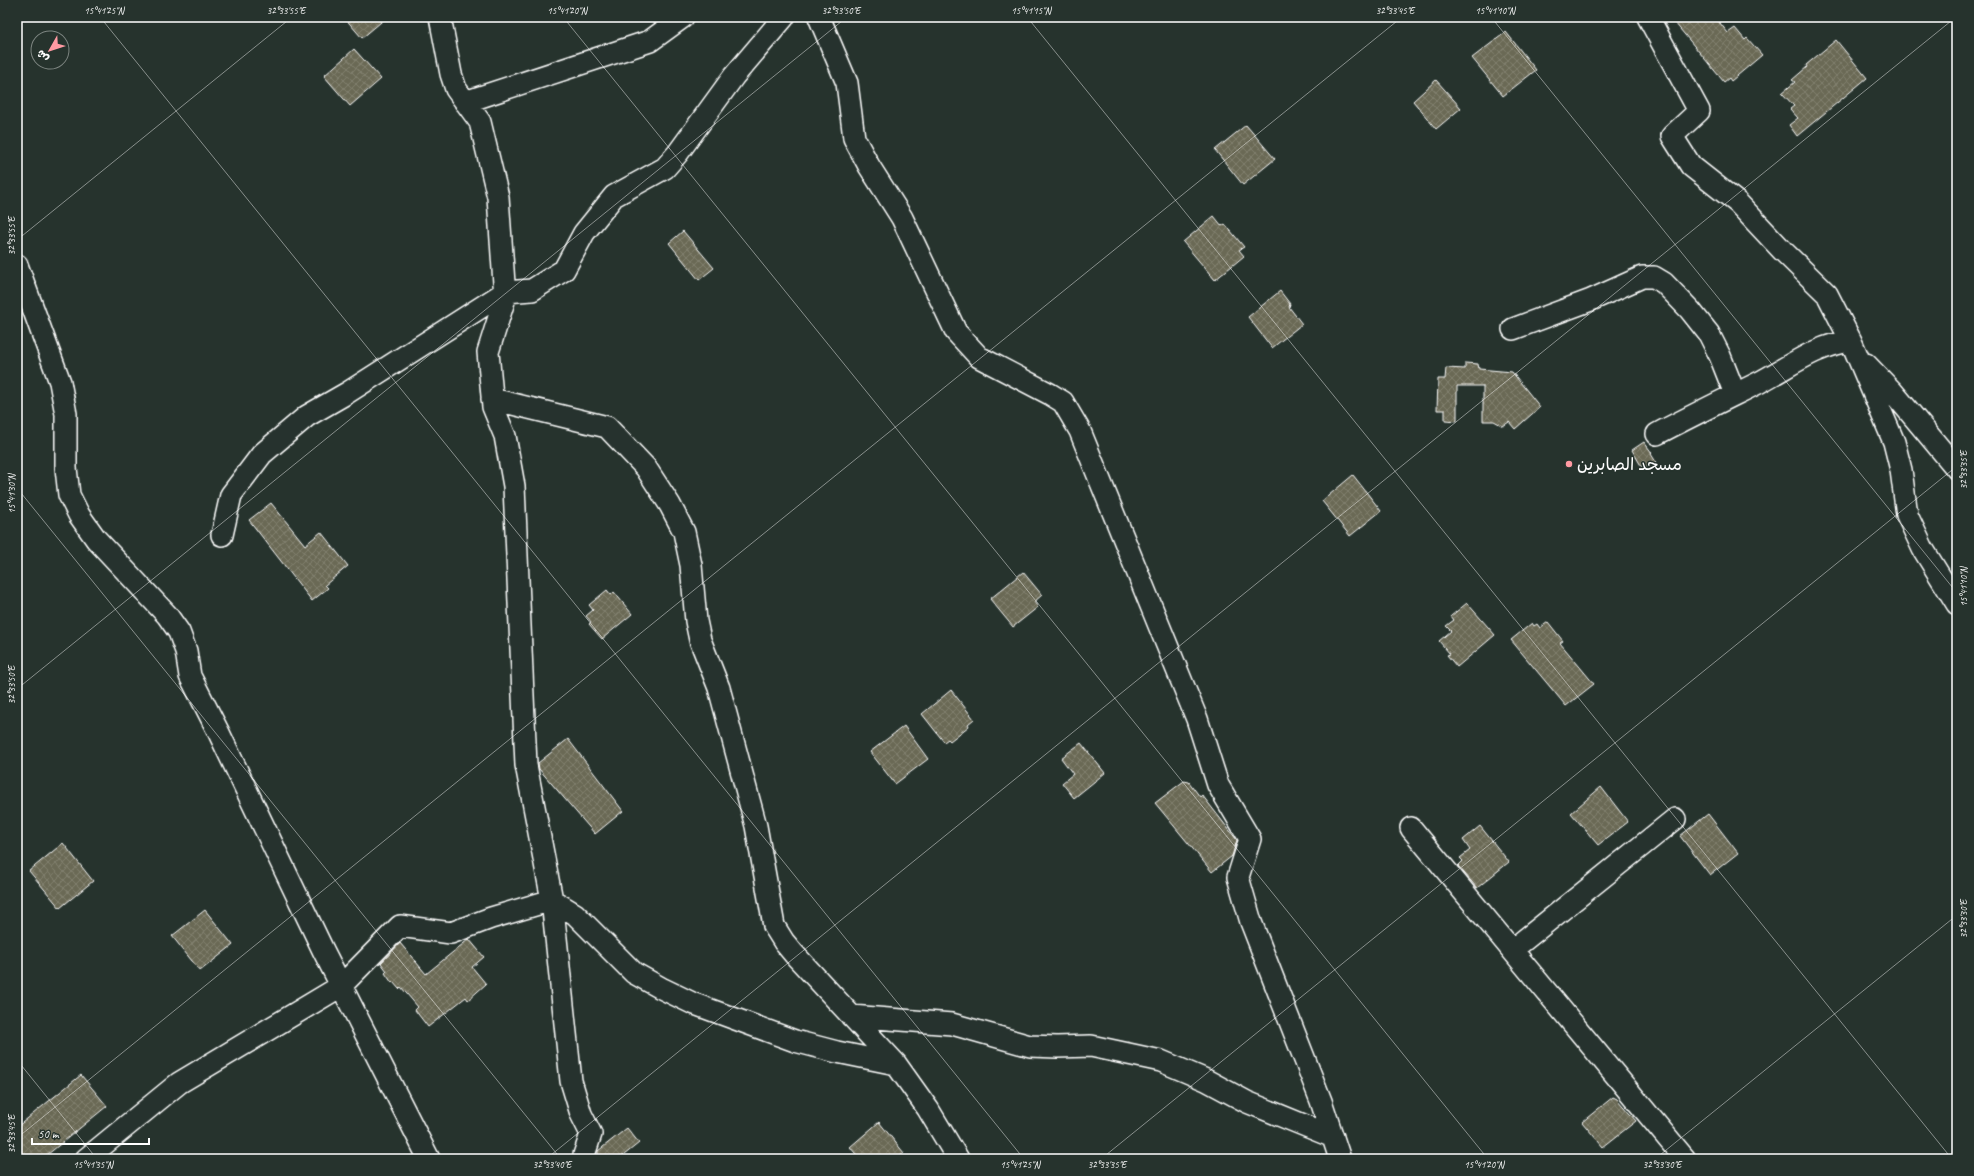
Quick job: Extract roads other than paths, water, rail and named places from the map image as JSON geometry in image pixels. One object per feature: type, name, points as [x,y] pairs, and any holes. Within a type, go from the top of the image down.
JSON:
[{"type":"street","points":[[440,17],[451,74],[456,89],[480,122],[498,197],[505,298],[488,352],[492,399],[505,436],[514,486],[526,765],[552,900],[571,1081],[581,1114],[591,1134],[584,1155],[586,1159]]},
{"type":"street","points":[[465,102],[650,41],[683,17]]},
{"type":"street","points":[[222,535],[231,495],[262,454],[307,416],[347,393],[505,292],[532,290],[564,270],[584,233],[614,196],[665,168],[678,153],[734,76],[784,17]]},
{"type":"street","points":[[819,17],[847,83],[850,98],[851,126],[854,138],[869,166],[902,218],[956,332],[979,357],[1063,402],[1080,431],[1197,719],[1218,786],[1250,839],[1238,877],[1251,922],[1321,1101],[1340,1159]]},
{"type":"street","points":[[1648,17],[1699,111],[1672,136],[1691,166],[1738,203],[1783,251],[1827,294],[1854,348],[1894,442],[1901,470],[1907,515],[1924,549],[1957,604]]},
{"type":"street","points":[[17,265],[60,382],[66,414],[66,468],[69,495],[79,515],[96,539],[167,615],[179,632],[186,651],[190,676],[341,986],[429,1159]]},
{"type":"street","points":[[1513,329],[1591,300],[1642,277],[1654,277],[1664,283],[1690,310],[1709,334],[1720,356],[1735,394]]},
{"type":"street","points":[[1657,434],[1817,350],[1830,345],[1854,348],[1957,469]]},
{"type":"street","points":[[492,399],[607,428],[646,468],[670,505],[684,532],[691,565],[696,621],[700,640],[719,688],[731,726],[756,826],[774,926],[784,942],[896,1064],[928,1109],[958,1159]]},
{"type":"street","points":[[1512,950],[1675,819]]},
{"type":"street","points":[[1411,828],[1685,1159]]},
{"type":"street","points":[[86,1159],[179,1084],[341,986],[400,926],[451,933],[491,918],[552,900],[575,914],[634,973],[692,1003],[795,1041],[837,1052],[896,1064]]},
{"type":"street","points":[[851,1016],[952,1024],[1030,1046],[1057,1048],[1090,1046],[1160,1061],[1206,1080],[1247,1102],[1333,1138]]},
{"type":"place","name":"مسجد الصابرين","points":[[1569,464]]}]
